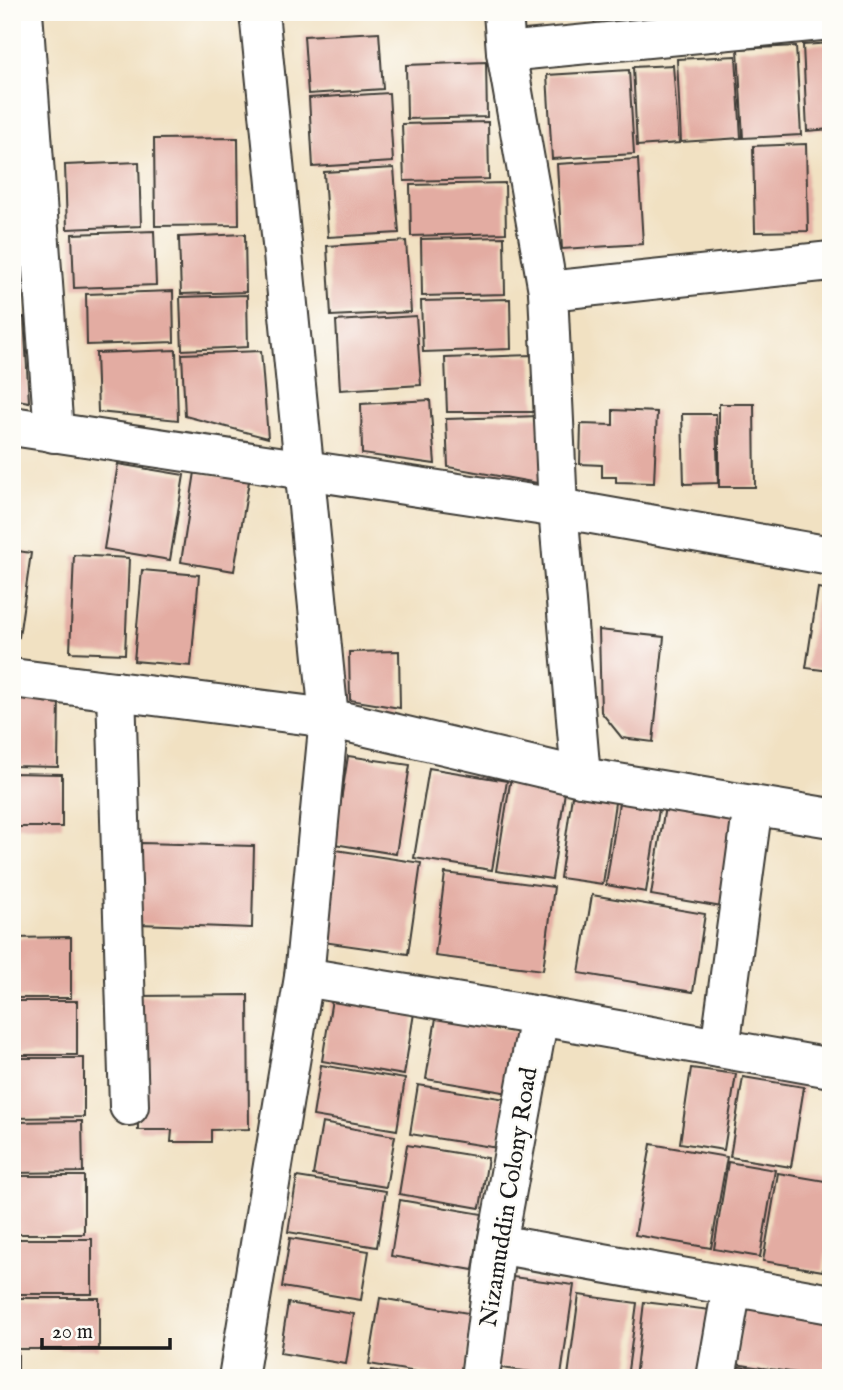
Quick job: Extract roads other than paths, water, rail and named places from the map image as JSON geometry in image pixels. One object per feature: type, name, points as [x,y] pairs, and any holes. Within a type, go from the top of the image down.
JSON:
[{"type":"street","points":[[23,12],[54,433]]},
{"type":"street","points":[[238,1378],[304,976],[329,718],[260,12]]},
{"type":"street","points":[[503,12],[506,52],[548,291],[558,508],[581,777]]},
{"type":"street","points":[[506,52],[831,20]]},
{"type":"street","points":[[548,291],[831,261]]},
{"type":"street","points":[[12,426],[558,508],[831,556]]},
{"type":"street","points":[[12,678],[329,718],[581,777],[831,818]]},
{"type":"street","points":[[116,691],[129,1106]]},
{"type":"street","points":[[720,1048],[753,805]]},
{"type":"street","points":[[304,976],[831,1069]]},
{"type":"street","name":"Nizamuddin Colony Road","points":[[480,1378],[497,1244],[539,1016]]},
{"type":"street","points":[[497,1244],[831,1304]]},
{"type":"street","points":[[716,1378],[732,1287]]}]
